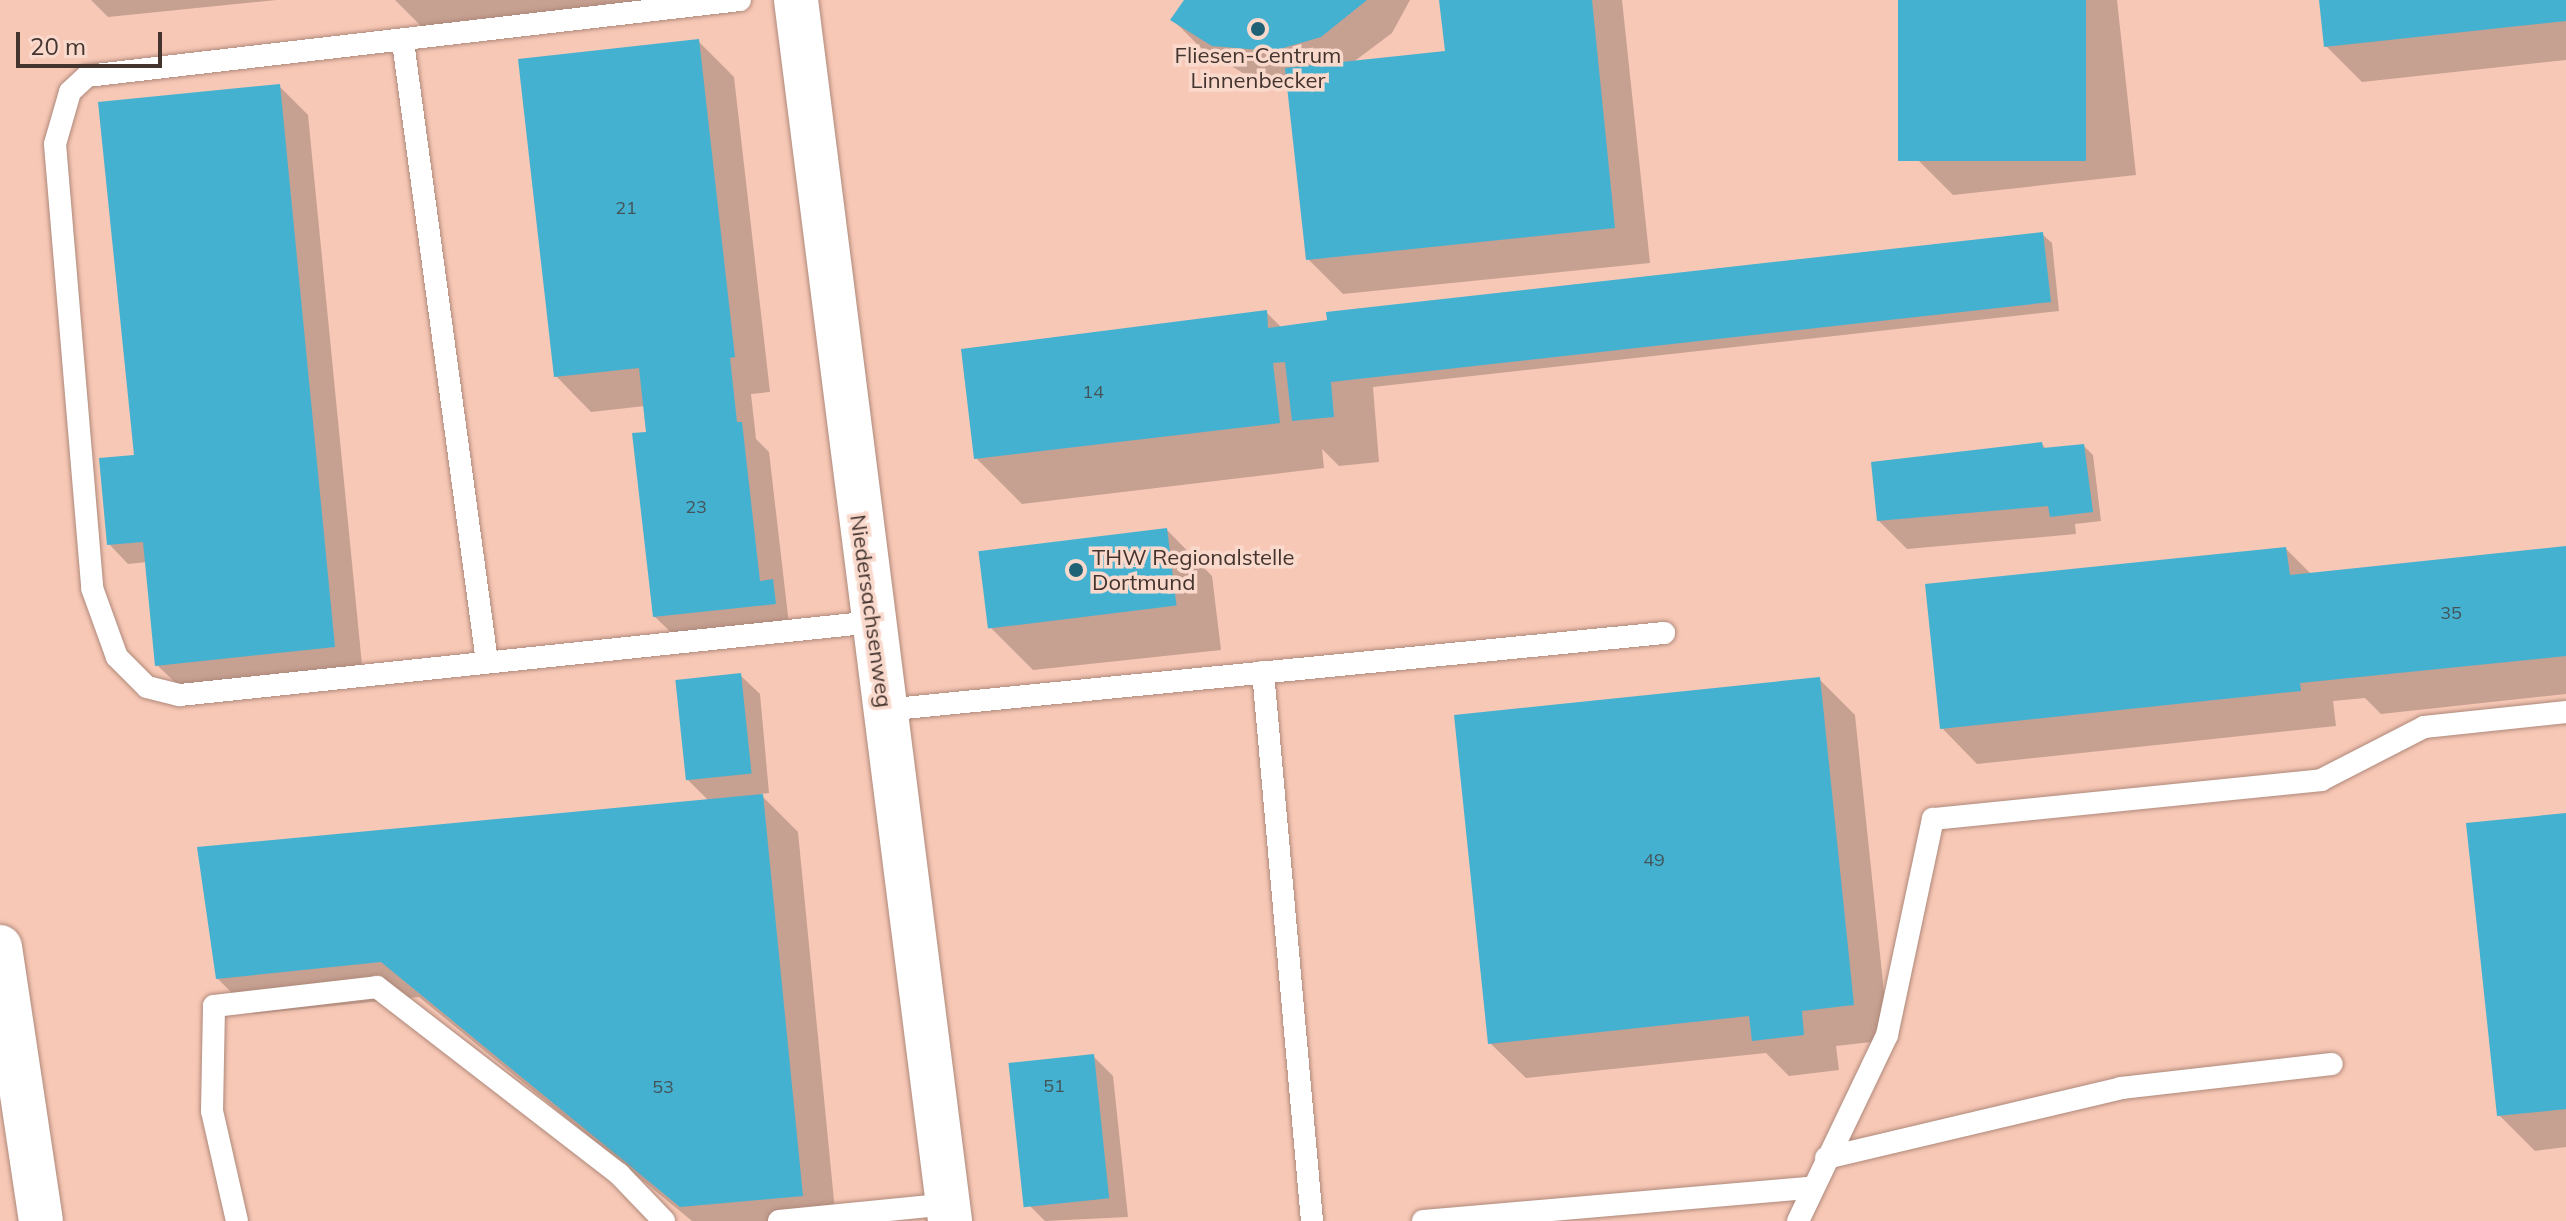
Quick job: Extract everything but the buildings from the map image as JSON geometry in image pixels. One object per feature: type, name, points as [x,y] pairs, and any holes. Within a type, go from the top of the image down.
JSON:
[{"type":"street","name":"Niedersachsenweg","points":[[796,0],[949,1213]]},
{"type":"street","points":[[0,947],[41,1221]]},
{"type":"lane","points":[[740,0],[403,42],[104,70],[87,76],[70,92],[55,144],[92,588],[117,657],[147,687],[164,693],[200,695],[873,622]]},
{"type":"lane","points":[[403,42],[487,662]]},
{"type":"lane","points":[[884,710],[1664,633]]},
{"type":"lane","points":[[1263,672],[1312,1221]]},
{"type":"lane","points":[[1798,1221],[1811,1188],[1887,1035],[1933,819],[2321,780],[2424,727],[2566,712]]},
{"type":"lane","points":[[237,1221],[212,1111],[214,1006],[377,987],[619,1174],[664,1221]]},
{"type":"lane","points":[[1826,1158],[2121,1088],[2332,1064]]},
{"type":"lane","points":[[1423,1221],[1811,1188]]},
{"type":"lane","points":[[779,1221],[949,1213]]},
{"type":"shaded area","points":[[0,0],[2566,0],[2566,1221],[0,1221]]},
{"type":"place","name":"Fliesen-Centrum Linnenbecker","points":[[1258,29]]},
{"type":"place","name":"THW Regionalstelle Dortmund","points":[[1076,570]]}]
